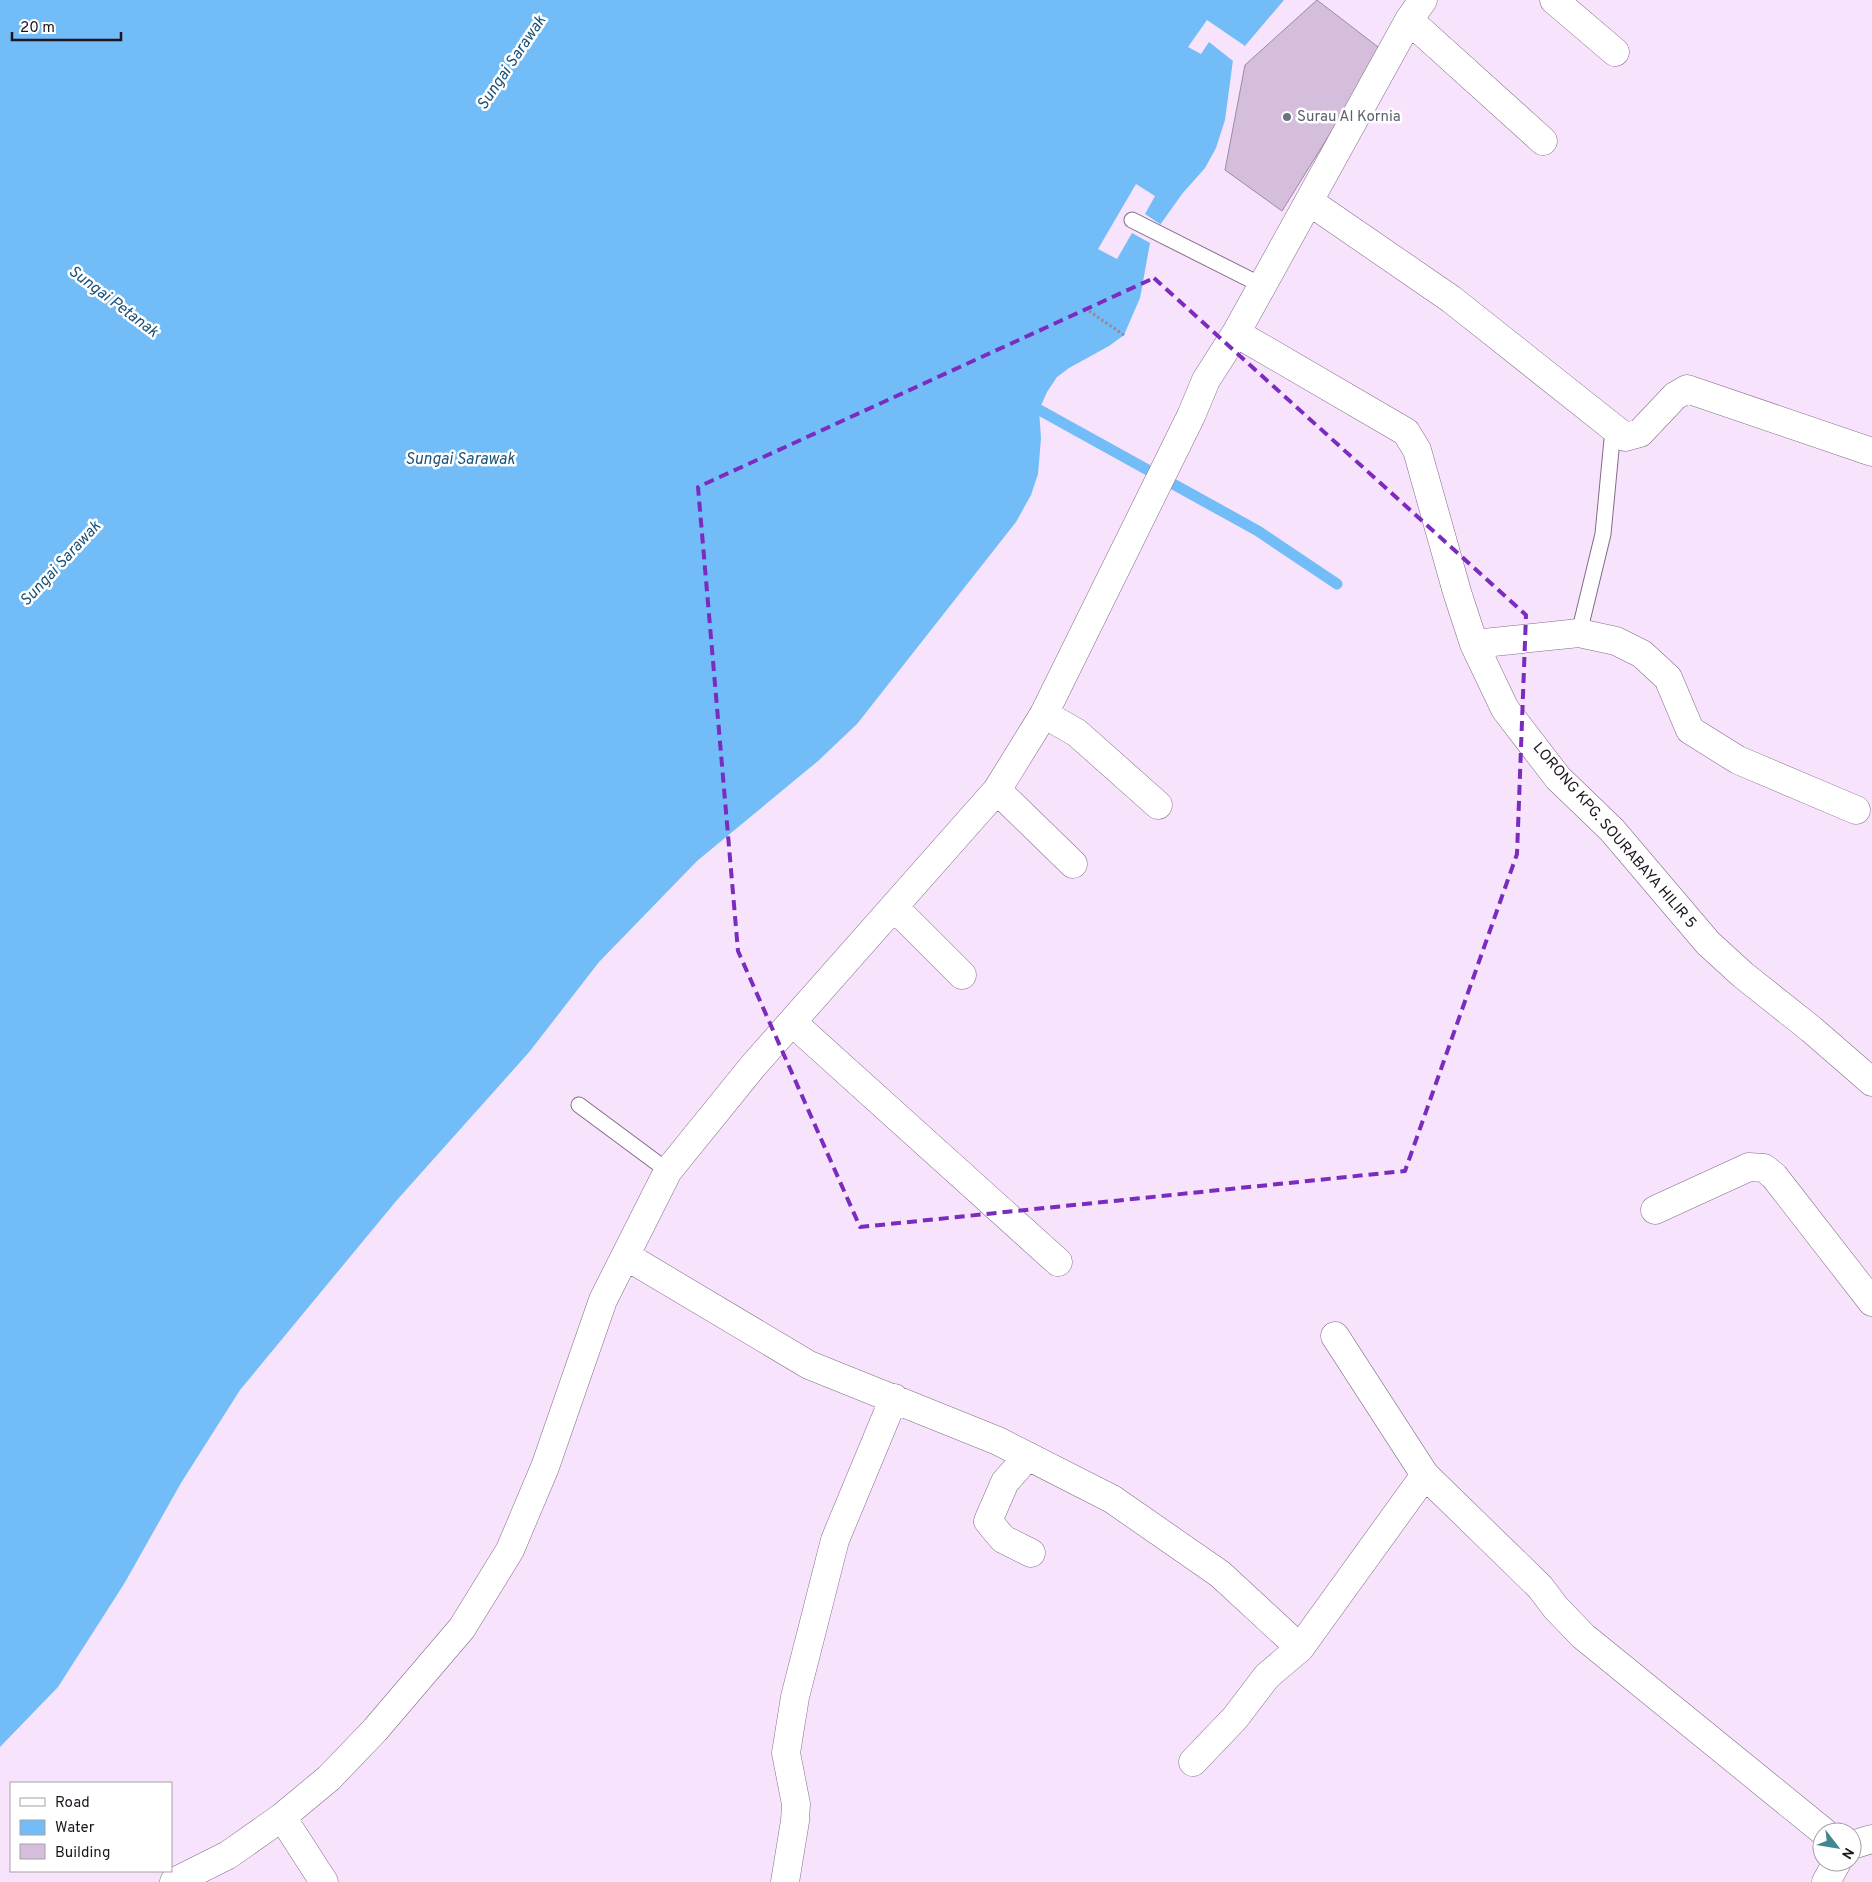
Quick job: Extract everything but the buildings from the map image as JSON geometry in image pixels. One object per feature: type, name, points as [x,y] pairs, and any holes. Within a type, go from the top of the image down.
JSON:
[{"type":"street","points":[[1554,0],[1616,52]]},
{"type":"street","points":[[174,1882],[228,1855],[282,1817],[328,1778],[375,1730],[462,1628],[472,1613],[510,1550],[545,1467],[603,1300],[668,1171],[752,1066],[997,790],[1044,714],[1070,664],[1191,416],[1206,380],[1263,286],[1416,10],[1543,141]]},
{"type":"street","points":[[1310,202],[1451,299],[1625,437],[1640,433],[1675,396],[1687,389],[1872,452]]},
{"type":"street","name":"LORONG KPG. SOURABAYA HILIR 5","points":[[1236,333],[1406,432],[1417,450],[1474,644],[1505,709],[1552,770],[1612,830],[1708,943],[1743,975],[1811,1029],[1872,1082]]},
{"type":"street","points":[[1474,644],[1579,633],[1616,641],[1642,654],[1668,678],[1690,730],[1738,760],[1856,810]]},
{"type":"street","points":[[1044,714],[1077,733],[1158,805]]},
{"type":"street","points":[[997,790],[1073,864]]},
{"type":"street","points":[[894,907],[962,975]]},
{"type":"street","points":[[792,1022],[1058,1262]]},
{"type":"street","points":[[1655,1210],[1749,1166],[1764,1168],[1774,1176],[1872,1302]]},
{"type":"street","points":[[626,1256],[809,1366],[894,1398],[1028,1456],[1112,1499],[1220,1574],[1300,1648]]},
{"type":"street","points":[[1335,1336],[1425,1475],[1540,1588],[1583,1636],[1812,1822]]},
{"type":"street","points":[[785,1882],[796,1821],[796,1804],[786,1753],[795,1697],[835,1540],[894,1398]]},
{"type":"street","points":[[1028,1456],[1005,1482],[988,1522],[1003,1539],[1031,1552]]},
{"type":"street","points":[[1193,1762],[1235,1718],[1267,1676],[1300,1648],[1425,1475]]},
{"type":"street","points":[[282,1817],[324,1882]]},
{"type":"lane","points":[[1132,220],[1263,286]]},
{"type":"lane","points":[[1579,633],[1603,534],[1613,429]]},
{"type":"lane","points":[[579,1106],[668,1171]]},
{"type":"path","points":[[1089,311],[1124,335]]},
{"type":"highlighted area","points":[[1154,278],[1526,615],[1517,854],[1405,1171],[860,1227],[738,951],[698,487]]},
{"type":"water","name":"Sungai Sarawak","points":[[0,0],[1284,0],[1233,60],[1225,120],[1216,148],[1205,168],[1182,194],[1155,232],[1150,243],[1140,298],[1124,335],[1109,346],[1069,368],[1057,377],[1047,392],[1039,410],[1041,438],[1038,474],[1031,495],[1016,522],[857,724],[818,761],[697,861],[599,962],[530,1051],[397,1200],[240,1390],[181,1483],[124,1584],[58,1687],[0,1747]]},
{"type":"pier","points":[[1207,20],[1245,46],[1233,61],[1209,42],[1201,54],[1188,47]]},
{"type":"pier","points":[[1136,184],[1155,196],[1145,214],[1160,224],[1150,243],[1132,233],[1117,259],[1098,249]]},
{"type":"waterway","points":[[1025,402],[1258,531],[1337,584]]},
{"type":"place","name":"Surau Al Kornia","points":[[1287,117]]},
{"type":"water label","name":"Sungai Petanak","points":[[113,302]]}]
